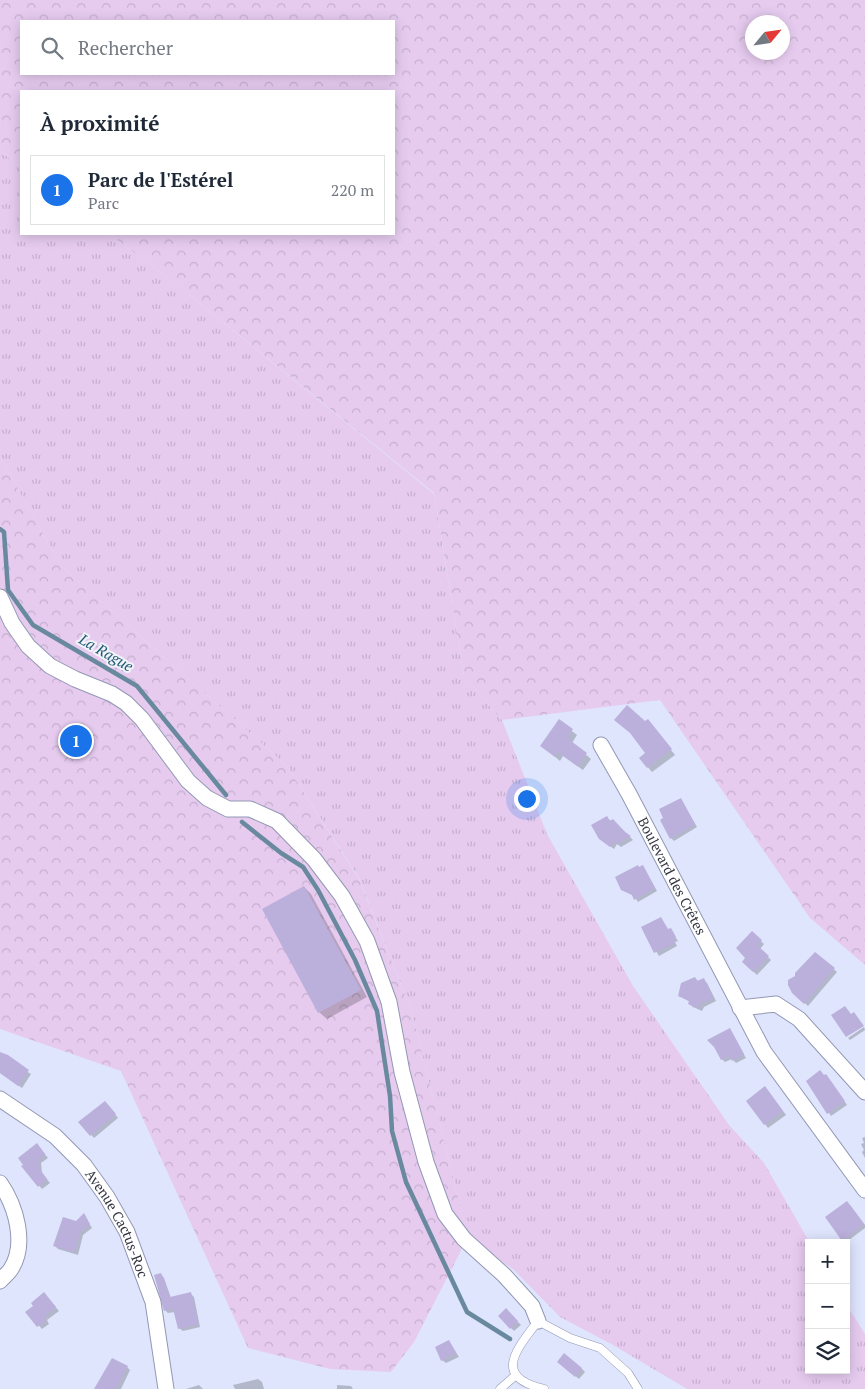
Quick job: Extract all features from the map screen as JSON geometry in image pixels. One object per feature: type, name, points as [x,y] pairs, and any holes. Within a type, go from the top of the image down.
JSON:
[{"type":"street","points":[[0,597],[12,623],[28,646],[50,666],[112,694],[126,704],[142,719],[188,781],[206,798],[228,809],[250,809],[276,821],[314,859],[342,896],[367,941],[389,1002],[402,1072],[426,1162],[445,1214],[464,1239],[504,1275],[532,1306],[538,1321]]},
{"type":"street","name":"Boulevard des Crêtes","points":[[601,745],[634,802],[764,1052],[865,1190]]},
{"type":"street","points":[[740,1008],[776,1004],[799,1018],[865,1092]]},
{"type":"street","name":"Avenue Cactus-Roc","points":[[0,1099],[55,1136],[84,1165],[107,1197],[127,1232],[153,1302],[166,1389]]},
{"type":"street","points":[[0,1183],[6,1192],[17,1220],[18,1248],[11,1268],[0,1281]]},
{"type":"lane","points":[[544,1389],[526,1385],[516,1375],[513,1367],[513,1358],[538,1321],[570,1338],[600,1348],[628,1374],[638,1389]]},
{"type":"lane","points":[[500,1389],[516,1375]]},
{"type":"green space","points":[[0,0],[865,0],[865,965],[810,918],[660,700],[502,720],[464,676],[434,493],[176,284],[110,235],[395,235],[395,90],[20,90],[20,166],[0,151]]},
{"type":"green space","points":[[0,151],[20,166],[20,235],[110,235],[176,284],[434,494],[464,676],[502,720],[547,834],[633,986],[729,1125],[764,1163],[808,1239],[805,1239],[805,1374],[850,1374],[850,1310],[865,1334],[865,1389],[687,1389],[613,1345],[560,1317],[514,1270],[468,1237],[411,1010],[359,878],[287,766],[61,566],[0,457]]},
{"type":"green space","points":[[0,457],[61,566],[287,766],[359,879],[411,1010],[468,1237],[414,1342],[391,1372],[330,1369],[248,1348],[121,1071],[0,1029]]},
{"type":"building","points":[[627,705],[645,721],[648,719],[672,749],[647,768],[639,758],[645,753],[630,733],[614,720]]},
{"type":"building","points":[[559,719],[573,729],[567,738],[587,753],[577,766],[558,752],[555,757],[540,746]]},
{"type":"building","points":[[681,798],[695,824],[670,839],[660,820],[663,818],[659,809]]},
{"type":"building","points":[[607,816],[610,821],[613,819],[631,836],[617,844],[614,841],[610,847],[599,839],[591,825]]},
{"type":"building","points":[[638,865],[639,867],[643,865],[655,888],[634,900],[632,895],[621,890],[615,877]]},
{"type":"building","points":[[304,886],[361,990],[318,1013],[262,909]]},
{"type":"building","points":[[661,917],[668,929],[671,928],[676,937],[673,939],[675,943],[654,953],[641,927]]},
{"type":"building","points":[[752,931],[762,940],[757,945],[769,956],[753,972],[742,962],[745,958],[736,948]]},
{"type":"building","points":[[815,952],[835,968],[804,1004],[792,993],[788,980],[795,976],[795,973]]},
{"type":"building","points":[[695,977],[697,981],[704,978],[713,998],[700,1004],[699,1008],[688,1004],[689,1001],[678,996],[681,983]]},
{"type":"building","points":[[845,1006],[851,1014],[854,1012],[864,1026],[846,1037],[831,1015]]},
{"type":"building","points":[[730,1028],[744,1054],[732,1061],[730,1056],[721,1060],[714,1047],[707,1040]]},
{"type":"building","points":[[0,1052],[8,1055],[29,1070],[18,1086],[0,1073]]},
{"type":"building","points":[[820,1070],[824,1075],[826,1074],[845,1101],[827,1114],[806,1081]]},
{"type":"building","points":[[765,1086],[783,1111],[764,1125],[746,1101]]},
{"type":"building","points":[[105,1101],[116,1114],[90,1136],[78,1122]]},
{"type":"building","points":[[37,1143],[45,1154],[39,1159],[39,1168],[47,1179],[38,1187],[21,1166],[23,1165],[18,1158]]},
{"type":"building","points":[[847,1201],[864,1224],[845,1239],[841,1239],[825,1217]]},
{"type":"building","points":[[84,1213],[90,1224],[80,1232],[75,1252],[53,1246],[63,1217],[76,1221]]},
{"type":"building","points":[[161,1273],[170,1297],[191,1292],[198,1324],[178,1329],[173,1309],[164,1311],[154,1275]]},
{"type":"building","points":[[44,1292],[56,1307],[44,1317],[47,1320],[37,1327],[25,1312],[33,1306],[31,1303]]},
{"type":"building","points":[[506,1308],[518,1321],[510,1329],[498,1316]]},
{"type":"building","points":[[449,1340],[456,1353],[441,1361],[435,1347]]},
{"type":"building","points":[[564,1353],[582,1368],[575,1377],[557,1362]]},
{"type":"building","points":[[112,1358],[128,1366],[116,1389],[94,1389]]},
{"type":"waterway","name":"La Rague","points":[[0,529],[4,532],[8,590],[33,625],[137,686],[226,795]]},
{"type":"waterway","points":[[242,822],[281,853],[303,867],[318,890],[355,960],[377,1011],[390,1096],[392,1131],[406,1182],[467,1312],[510,1339]]},
{"type":"place","name":"Parc de l'Estérel","points":[[76,741]]}]
